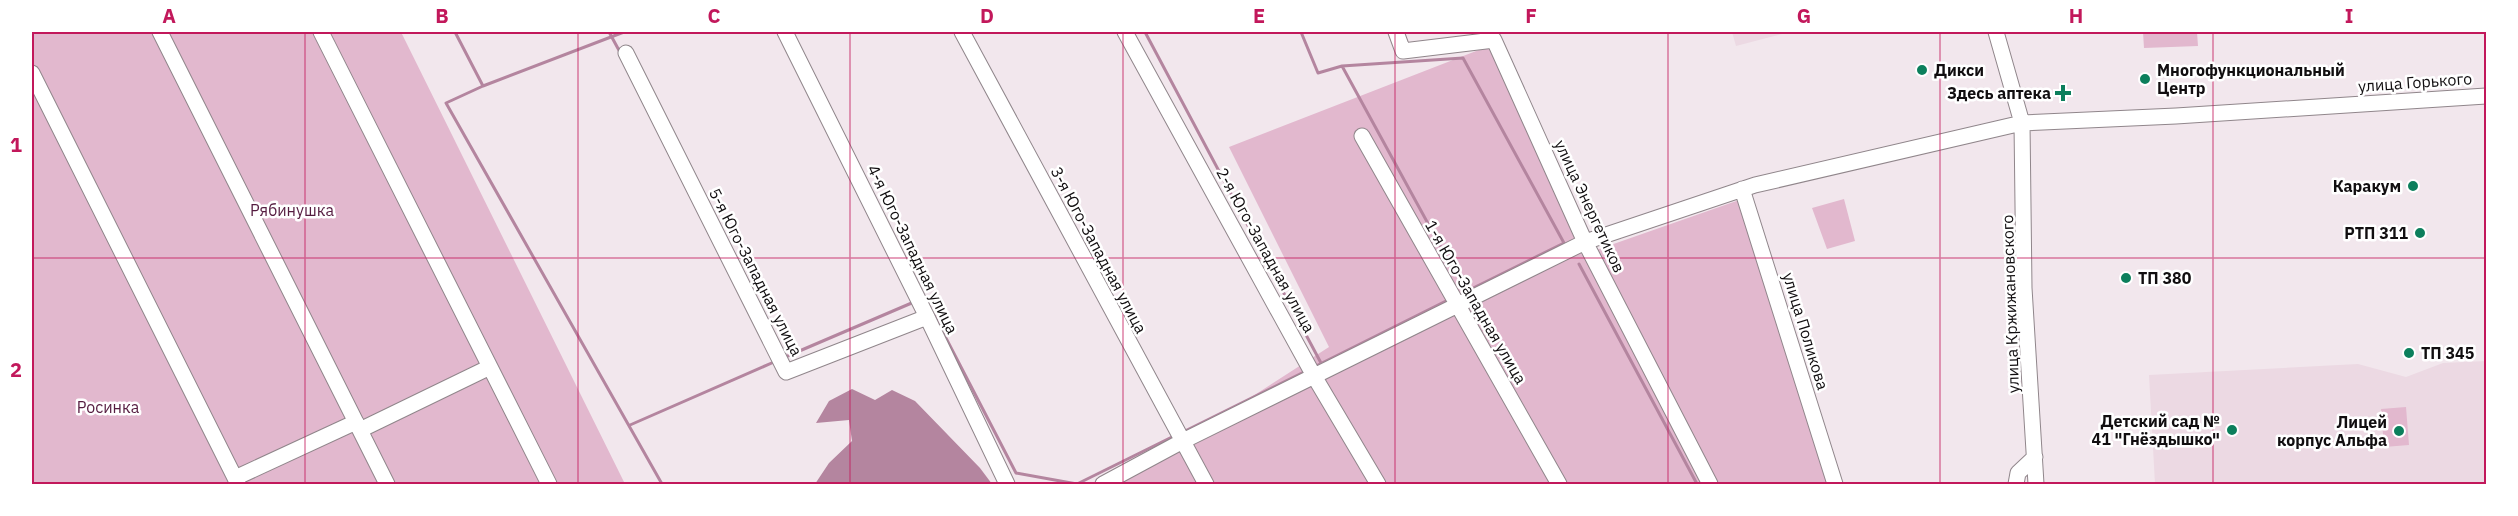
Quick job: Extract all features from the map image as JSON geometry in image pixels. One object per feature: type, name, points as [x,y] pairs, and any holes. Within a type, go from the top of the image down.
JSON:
[{"type":"street","points":[[160,32],[387,484]]},
{"type":"street","points":[[321,32],[549,484]]},
{"type":"street","name":"4-я Юго-Западная улица","points":[[785,32],[927,317],[1007,484]]},
{"type":"street","name":"3-я Юго-Западная улица","points":[[962,32],[1206,484]]},
{"type":"street","name":"2-я Юго-Западная улица","points":[[1125,32],[1314,376],[1378,484]]},
{"type":"street","name":"улица Энергетиков","points":[[1396,32],[1403,51],[1494,40],[1585,242],[1710,484]]},
{"type":"street","name":"улица Кржижановского","points":[[1996,32],[2022,123],[2024,288],[2036,484]]},
{"type":"street","name":"5-я Юго-Западная улица","points":[[626,53],[786,372],[927,317]]},
{"type":"street","points":[[32,73],[237,482],[490,367]]},
{"type":"street","name":"улица Горького","points":[[1103,484],[1182,442],[1585,242],[1742,189],[2022,123],[2176,116],[2487,96]]},
{"type":"street","name":"1-я Юго-Западная улица","points":[[1362,136],[1559,484]]},
{"type":"street","name":"улица Поликова","points":[[1742,189],[1835,484]]},
{"type":"street","points":[[2016,484],[2018,472],[2035,457]]},
{"type":"shaded area","points":[[1732,32],[1790,32],[1736,46]]},
{"type":"shaded area","points":[[2486,361],[2486,484],[2155,484],[2149,375],[2358,364],[2406,377],[2443,363]]},
{"type":"shaded area","points":[[852,389],[875,400],[892,390],[915,401],[980,468],[992,484],[815,484],[829,463],[852,441],[849,420],[816,423],[829,401]]},
{"type":"green space","name":"Рябинушка","points":[[32,32],[401,32],[625,484],[32,484]]},
{"type":"green space","points":[[2143,32],[2197,32],[2198,46],[2144,48]]},
{"type":"green space","points":[[1489,46],[1582,255],[1745,198],[1835,484],[1116,484],[1329,347],[1229,147]]},
{"type":"green space","points":[[1844,199],[1855,241],[1827,249],[1812,208]]},
{"type":"green space","points":[[2406,407],[2409,445],[2384,447],[2381,409]]},
{"type":"waterway","points":[[455,32],[483,86]]},
{"type":"waterway","points":[[609,32],[621,54]]},
{"type":"waterway","points":[[624,32],[483,86],[446,103],[662,484]]},
{"type":"waterway","points":[[1145,32],[1321,363]]},
{"type":"waterway","points":[[1301,32],[1318,73],[1342,66],[1463,58],[1564,243],[1457,296]]},
{"type":"waterway","points":[[1342,66],[1455,273]]},
{"type":"waterway","points":[[1579,264],[1697,484]]},
{"type":"waterway","points":[[1314,367],[1448,300]]},
{"type":"waterway","points":[[783,358],[914,302]]},
{"type":"waterway","points":[[934,315],[1016,473],[1077,484],[1174,436]]},
{"type":"waterway","points":[[630,425],[774,362]]},
{"type":"waterway","points":[[1183,432],[1306,371]]},
{"type":"place","name":"Дикси","points":[[1922,70]]},
{"type":"place","name":"Многофункциональный Центр","points":[[2145,79]]},
{"type":"place","name":"Здесь аптека","points":[[2063,93]]},
{"type":"place","name":"Каракум","points":[[2413,186]]},
{"type":"place","name":"РТП 311","points":[[2420,233]]},
{"type":"place","name":"ТП 380","points":[[2126,278]]},
{"type":"place","name":"ТП 345","points":[[2409,353]]},
{"type":"place","name":"Детский сад № 41 \"Гнёздышко\"","points":[[2232,430]]},
{"type":"place","name":"Лицей корпус Альфа","points":[[2399,431]]},
{"type":"park label","name":"Росинка","points":[[108,407]]}]
